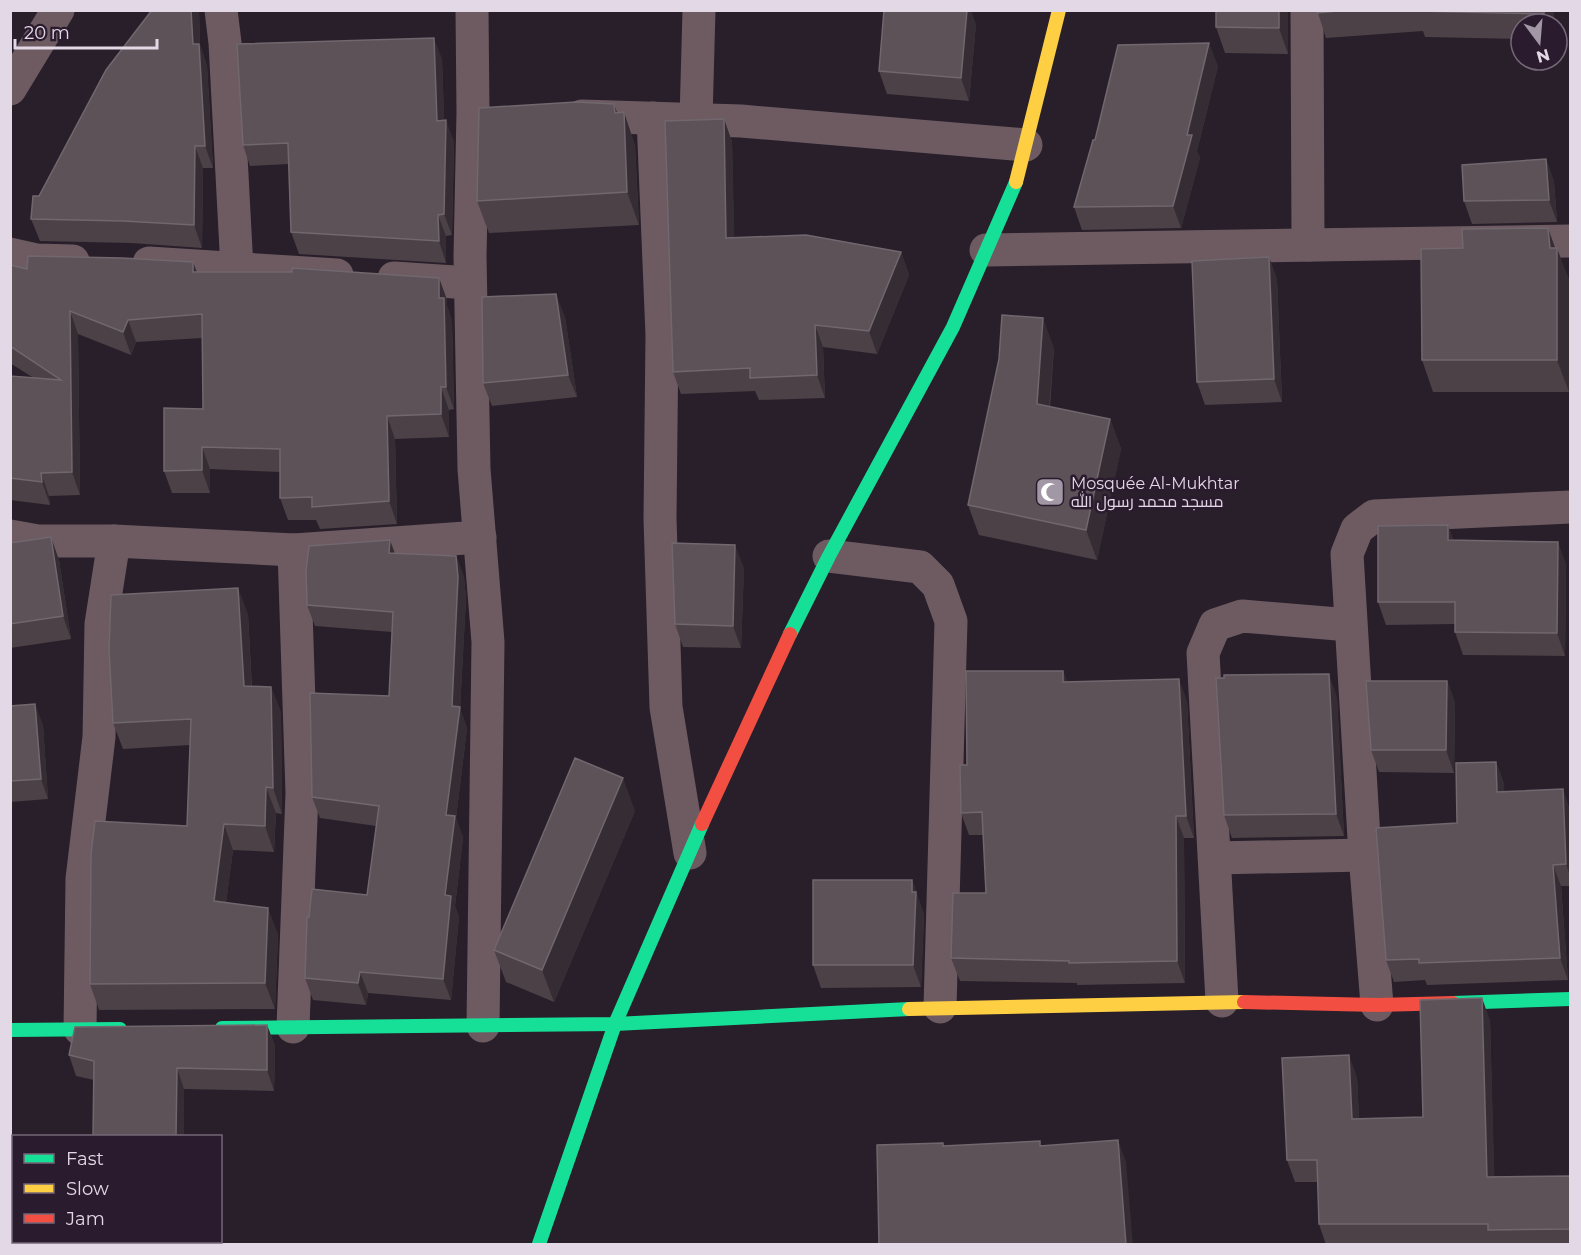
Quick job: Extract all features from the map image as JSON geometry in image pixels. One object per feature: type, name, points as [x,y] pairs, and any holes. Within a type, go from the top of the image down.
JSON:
[{"type":"street","points":[[10,89],[58,10]]},
{"type":"street","points":[[221,10],[225,43],[237,269]]},
{"type":"street","points":[[471,10],[485,113],[470,283],[474,469],[488,642],[483,1026]]},
{"type":"street","points":[[696,119],[699,10]]},
{"type":"street","points":[[539,1245],[615,1024],[690,853],[776,662],[953,327],[1014,190],[1059,10]]},
{"type":"street","points":[[1307,10],[1308,245]]},
{"type":"street","points":[[557,115],[741,121],[1026,145]]},
{"type":"street","points":[[653,118],[662,335],[660,519],[666,707],[690,853]]},
{"type":"street","points":[[986,250],[1570,241]]},
{"type":"street","points":[[10,254],[37,260],[113,262],[470,283]]},
{"type":"street","points":[[1377,1005],[1365,855],[1347,554],[1357,530],[1374,516],[1570,507]]},
{"type":"street","points":[[10,536],[38,541],[114,541],[294,550],[480,537]]},
{"type":"street","points":[[80,1029],[82,879],[99,737],[101,624],[114,541]]},
{"type":"street","points":[[293,1027],[302,793],[294,550]]},
{"type":"street","points":[[830,556],[920,567],[938,585],[951,621],[940,1007]]},
{"type":"street","points":[[1222,1001],[1203,653],[1215,625],[1242,616],[1350,625]]},
{"type":"street","points":[[1215,858],[1365,855]]},
{"type":"street","points":[[210,1028],[615,1024],[940,1007],[1222,1001],[1377,1005],[1570,999]]},
{"type":"street","points":[[10,1030],[139,1029]]},
{"type":"building","points":[[152,10],[191,10],[193,44],[199,44],[205,146],[195,146],[194,225],[31,219],[33,196],[39,196],[106,70]]},
{"type":"building","points":[[884,10],[967,10],[961,78],[879,71]]},
{"type":"building","points":[[1216,10],[1279,10],[1279,28],[1216,27]]},
{"type":"building","points":[[1317,10],[1348,10],[1317,13]]},
{"type":"building","points":[[1544,10],[1544,12],[1509,13],[1416,11]]},
{"type":"building","points":[[434,38],[437,121],[446,120],[444,214],[438,215],[439,241],[291,232],[288,143],[243,145],[237,44]]},
{"type":"building","points":[[1209,43],[1187,135],[1192,135],[1173,206],[1074,207],[1093,140],[1095,140],[1118,45]]},
{"type":"building","points":[[576,102],[614,104],[615,113],[624,112],[627,192],[477,201],[479,108]]},
{"type":"building","points":[[724,119],[726,238],[806,235],[901,252],[869,331],[815,325],[817,375],[750,378],[750,368],[673,372],[665,121]]},
{"type":"building","points":[[1546,159],[1549,200],[1464,201],[1462,165]]},
{"type":"building","points":[[1548,228],[1550,248],[1557,248],[1557,360],[1422,360],[1421,249],[1463,248],[1462,229]]},
{"type":"building","points":[[28,256],[193,262],[193,272],[292,272],[292,268],[439,278],[439,298],[444,298],[446,387],[441,387],[441,414],[387,416],[389,501],[312,507],[312,497],[280,498],[280,449],[202,447],[202,470],[164,471],[164,408],[203,409],[202,314],[128,320],[123,332],[70,311],[72,472],[41,473],[42,482],[10,478],[10,376],[61,380],[10,346],[10,265],[27,269]]},
{"type":"building","points":[[1269,257],[1274,379],[1197,382],[1192,261]]},
{"type":"building","points":[[556,294],[568,375],[483,383],[482,297]]},
{"type":"building","points":[[1002,315],[1043,318],[1037,404],[1110,419],[1086,530],[968,505],[999,359]]},
{"type":"building","points":[[1448,525],[1448,540],[1558,542],[1557,633],[1455,632],[1455,602],[1378,602],[1378,526]]},
{"type":"building","points":[[51,537],[63,616],[10,624],[10,543]]},
{"type":"building","points":[[390,540],[389,553],[456,556],[458,577],[452,706],[460,707],[446,815],[455,816],[445,895],[451,896],[443,979],[360,972],[358,983],[305,978],[307,917],[309,917],[312,889],[367,895],[379,806],[312,797],[310,693],[389,696],[393,612],[307,605],[306,571],[309,546]]},
{"type":"building","points":[[672,543],[735,545],[733,626],[675,624]]},
{"type":"building","points":[[238,588],[244,686],[271,687],[273,788],[266,787],[265,826],[224,824],[214,901],[268,908],[265,983],[90,984],[91,854],[95,821],[187,826],[191,719],[113,723],[109,650],[111,595]]},
{"type":"building","points":[[966,671],[1063,671],[1063,682],[1179,679],[1186,816],[1176,816],[1177,961],[1069,963],[1069,961],[951,958],[953,893],[986,893],[982,812],[961,813],[960,765],[967,765]]},
{"type":"building","points":[[1329,674],[1336,814],[1224,815],[1216,678],[1224,678],[1224,675]]},
{"type":"building","points":[[1366,681],[1447,681],[1446,750],[1371,750]]},
{"type":"building","points":[[35,704],[41,779],[10,781],[10,706]]},
{"type":"building","points":[[575,758],[623,778],[542,970],[494,950]]},
{"type":"building","points":[[1496,762],[1497,792],[1563,789],[1566,864],[1553,865],[1560,958],[1419,963],[1419,959],[1386,960],[1376,828],[1457,823],[1456,763]]},
{"type":"building","points":[[813,880],[912,880],[912,892],[916,892],[913,965],[813,965]]},
{"type":"building","points":[[1482,998],[1487,1177],[1570,1176],[1570,1229],[1488,1230],[1488,1224],[1319,1224],[1317,1160],[1287,1160],[1282,1058],[1349,1055],[1352,1119],[1423,1117],[1420,1000]]},
{"type":"building","points":[[267,1025],[267,1070],[177,1068],[176,1135],[93,1135],[94,1061],[69,1055],[75,1027]]},
{"type":"building","points":[[1118,1140],[1126,1245],[879,1245],[877,1145],[943,1143],[943,1146],[1040,1141],[1040,1146]]},
{"type":"traffic: fast","points":[[790,634],[829,556],[953,327],[1016,182]]},
{"type":"traffic: fast","points":[[539,1244],[615,1024],[702,824]]},
{"type":"traffic: fast","points":[[1453,1003],[1570,999]]},
{"type":"traffic: fast","points":[[222,1028],[615,1024],[909,1009]]},
{"type":"traffic: fast","points":[[10,1030],[120,1029]]},
{"type":"traffic: slow","points":[[1016,182],[1059,10]]},
{"type":"traffic: slow","points":[[909,1009],[1244,1002]]},
{"type":"traffic: jam","points":[[702,824],[790,634]]},
{"type":"traffic: jam","points":[[1244,1002],[1377,1005],[1453,1003]]},
{"type":"place","name":"Mosquée Al-Mukhtar مسجد محمد رسول الله","points":[[1050,492]]}]
